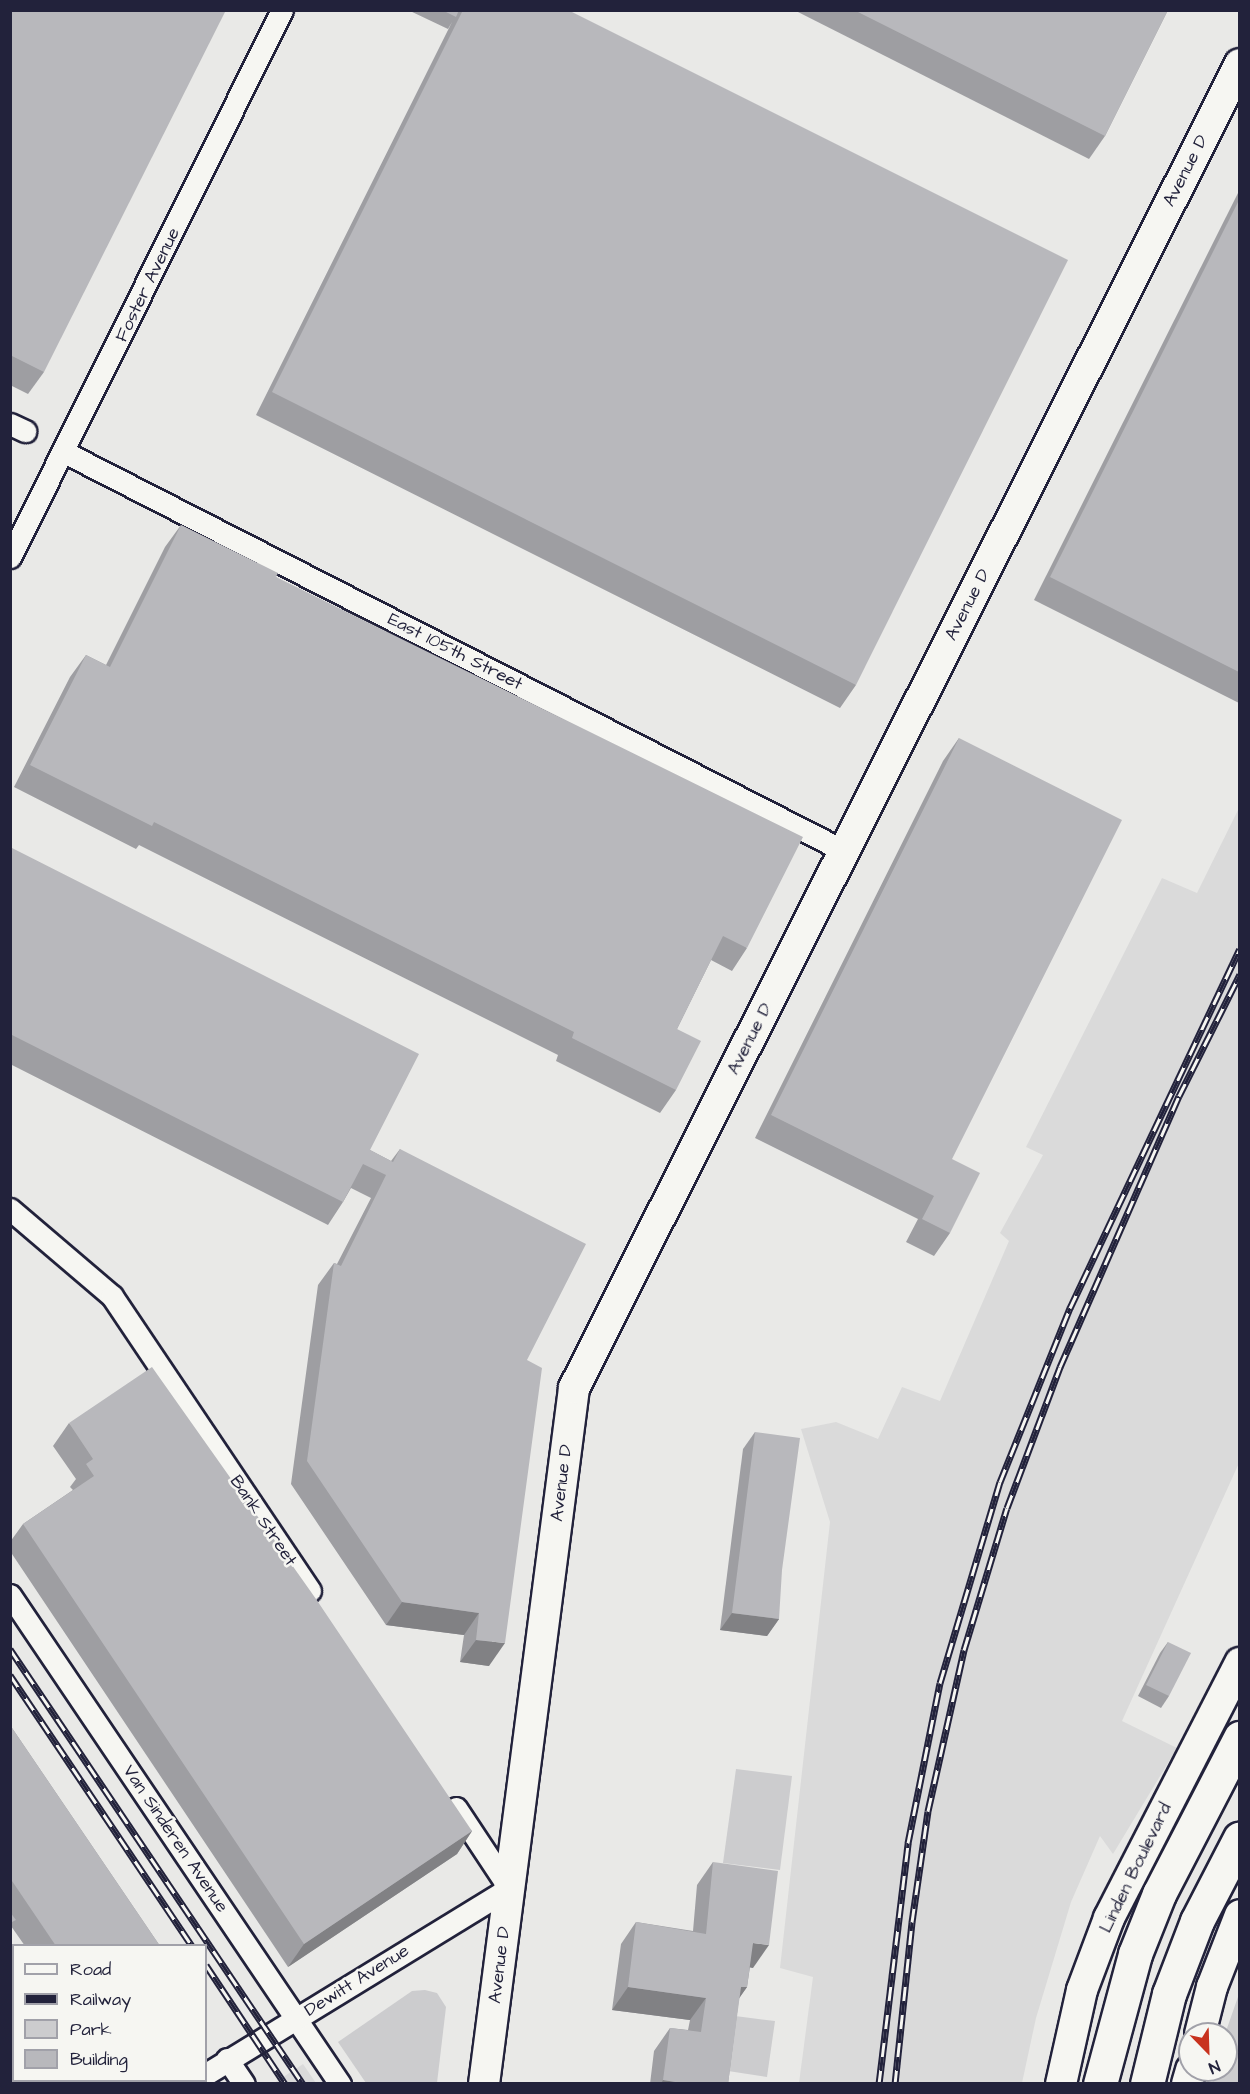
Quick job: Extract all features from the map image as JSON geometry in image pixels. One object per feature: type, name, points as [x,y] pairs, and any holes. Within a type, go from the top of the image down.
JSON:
[{"type":"highway","name":"Linden Boulevard","points":[[1100,2084],[1135,1954],[1160,1894],[1239,1738]]},
{"type":"highway","points":[[1147,2084],[1173,1984],[1197,1921],[1239,1838]]},
{"type":"main road","name":"Avenue D","points":[[484,2084],[574,1388],[1239,64]]},
{"type":"main road","name":"Linden Boulevard","points":[[1060,2084],[1082,1990],[1109,1918],[1239,1663]]},
{"type":"main road","points":[[1203,2022],[1212,1988],[1239,1915]]},
{"type":"street","name":"Foster Avenue","points":[[10,557],[66,453],[282,10]]},
{"type":"street","name":"East 105th Street","points":[[66,453],[844,850]]},
{"type":"street","name":"Bank Street","points":[[10,1209],[112,1296],[322,1610]]},
{"type":"street","name":"Van Sinderen Avenue","points":[[10,1595],[340,2084]]},
{"type":"street","points":[[441,1787],[508,1888]]},
{"type":"street","name":"Dewitt Avenue","points":[[207,2073],[508,1888]]},
{"type":"street","points":[[227,2059],[244,2084]]},
{"type":"shaded area","points":[[1239,808],[1239,1463],[1122,1721],[1177,1748],[1113,1854],[1100,1836],[1071,1902],[1036,2018],[1022,2083],[799,2083],[813,1977],[780,1968],[830,1522],[801,1429],[836,1422],[878,1439],[902,1387],[940,1401],[1009,1241],[1000,1233],[1043,1155],[1026,1147],[1162,878],[1197,893]]},
{"type":"shaded area","points":[[303,2064],[316,2083],[274,2083],[294,2070]]},
{"type":"green space","points":[[736,1769],[792,1776],[780,1870],[723,1863]]},
{"type":"green space","points":[[425,1990],[437,1993],[446,2007],[437,2083],[366,2083],[338,2042],[412,1991]]},
{"type":"green space","points":[[1239,1994],[1239,2083],[1212,2083],[1238,2082],[1238,2022],[1229,2022]]},
{"type":"green space","points":[[735,2016],[775,2021],[767,2077],[728,2071]]},
{"type":"building","points":[[10,10],[226,10],[44,372],[10,355]]},
{"type":"building","points":[[442,10],[459,10],[456,17]]},
{"type":"building","points":[[463,10],[568,10],[1068,260],[856,685],[272,392]]},
{"type":"building","points":[[854,10],[1168,10],[1105,136]]},
{"type":"building","points":[[1239,200],[1239,672],[1050,577]]},
{"type":"building","points":[[181,525],[278,573],[276,577],[803,837],[747,948],[723,936],[677,1029],[701,1041],[676,1090],[572,1038],[574,1032],[154,822],[152,826],[30,765],[86,655],[110,667]]},
{"type":"building","points":[[959,738],[1122,820],[952,1159],[980,1173],[950,1233],[922,1219],[934,1196],[771,1115]]},
{"type":"building","points":[[10,847],[419,1054],[370,1150],[393,1162],[400,1149],[586,1244],[527,1360],[542,1368],[505,1643],[476,1640],[479,1613],[402,1602],[307,1461],[334,1263],[341,1266],[386,1175],[363,1164],[343,1202],[10,1034]]},
{"type":"building","points":[[152,1367],[316,1599],[472,1831],[304,1944],[23,1524],[94,1476],[86,1464],[93,1459],[69,1423]]},
{"type":"building","points":[[755,1432],[800,1438],[782,1570],[779,1619],[732,1613]]},
{"type":"building","points":[[1168,1642],[1191,1653],[1169,1696],[1146,1685]]},
{"type":"building","points":[[10,1725],[159,1944],[55,1944],[10,1878]]},
{"type":"building","points":[[713,1862],[778,1871],[769,1945],[753,1943],[747,1987],[741,1987],[728,2084],[688,2084],[663,2080],[670,2028],[701,2032],[706,1998],[628,1987],[636,1922],[706,1934]]},
{"type":"building","points":[[10,1912],[16,1920],[10,1923]]},
{"type":"building","points":[[10,1969],[12,1971],[12,2016],[10,2017]]},
{"type":"building","points":[[12,2029],[12,2082],[16,2082],[13,2084],[10,2084],[10,2030]]},
{"type":"building","points":[[35,2082],[116,2082],[114,2084],[33,2084]]},
{"type":"railway","points":[[879,2084],[908,1843],[940,1683],[1000,1482],[1070,1308],[1240,949]]},
{"type":"railway","points":[[895,2084],[912,1922],[928,1811],[964,1650],[1007,1508],[1060,1367],[1179,1096],[1240,974]]},
{"type":"railway","points":[[10,1649],[303,2084]]},
{"type":"railway","points":[[10,1675],[191,1944]]},
{"type":"railway","points":[[207,1967],[285,2084]]}]
